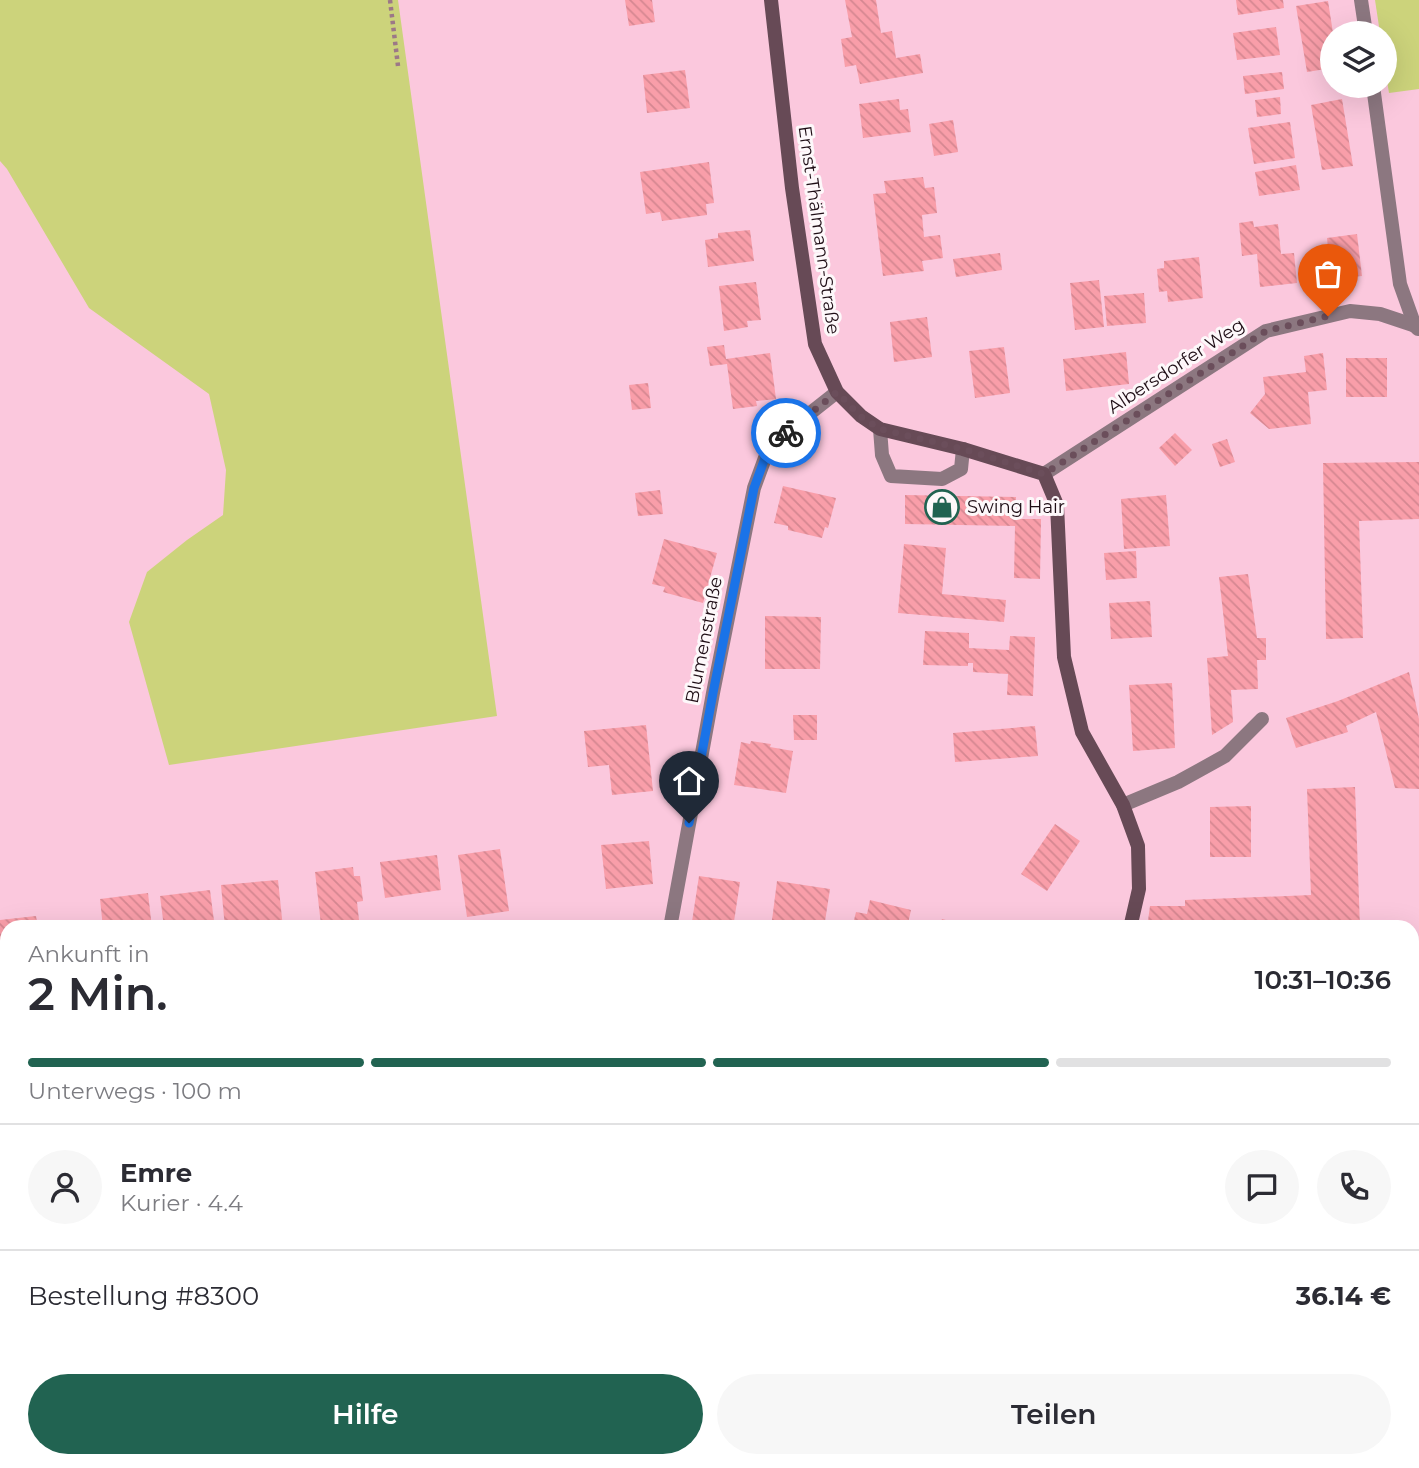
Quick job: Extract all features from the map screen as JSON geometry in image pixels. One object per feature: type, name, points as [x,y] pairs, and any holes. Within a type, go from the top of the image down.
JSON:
[{"type":"street","name":"Ernst-Thälmann-Straße","points":[[771,0],[792,188],[816,344],[837,392],[860,416],[880,429],[963,449],[1044,474]]},
{"type":"street","points":[[1362,0],[1365,21]]},
{"type":"street","points":[[1375,98],[1400,284],[1418,328]]},
{"type":"street","name":"Albersdorfer Weg","points":[[1044,474],[1266,331],[1350,311],[1380,314],[1418,328]]},
{"type":"street","name":"Blumenstraße","points":[[671,920],[754,488],[765,458],[786,433],[837,392]]},
{"type":"street","points":[[880,429],[882,454],[891,476],[942,479],[961,469],[963,449]]},
{"type":"street","points":[[1044,474],[1056,505],[1064,657],[1082,732],[1123,804],[1139,846],[1139,889],[1132,920]]},
{"type":"street","points":[[1123,804],[1178,782],[1225,756],[1262,719]]},
{"type":"path","points":[[390,0],[398,66]]},
{"type":"green space","points":[[0,0],[398,0],[497,716],[169,765],[129,622],[147,572],[223,515],[226,470],[209,394],[89,308],[0,161]]},
{"type":"green space","points":[[1375,0],[1419,0],[1419,89],[1397,92],[1397,21],[1378,21]]},
{"type":"building","points":[[625,0],[652,0],[655,22],[629,26]]},
{"type":"building","points":[[845,0],[876,0],[881,33],[892,31],[896,58],[920,54],[923,73],[860,84],[856,65],[845,67],[841,39],[852,37]]},
{"type":"building","points":[[1236,0],[1283,0],[1284,8],[1238,15]]},
{"type":"building","points":[[1328,1],[1331,21],[1320,21],[1320,70],[1307,72],[1296,6]]},
{"type":"building","points":[[1276,27],[1280,55],[1237,60],[1233,33]]},
{"type":"building","points":[[685,70],[690,108],[647,113],[643,75]]},
{"type":"building","points":[[1282,72],[1284,89],[1245,94],[1243,76]]},
{"type":"building","points":[[1280,97],[1281,114],[1257,117],[1255,100]]},
{"type":"building","points":[[899,99],[900,110],[908,109],[911,132],[863,138],[859,104]]},
{"type":"building","points":[[1342,99],[1353,166],[1322,170],[1311,105]]},
{"type":"building","points":[[953,120],[958,152],[934,156],[929,124]]},
{"type":"building","points":[[1290,122],[1295,158],[1254,164],[1248,128]]},
{"type":"building","points":[[709,162],[714,203],[706,204],[707,215],[662,221],[660,212],[646,214],[640,172]]},
{"type":"building","points":[[1296,165],[1300,190],[1259,196],[1255,172]]},
{"type":"building","points":[[923,177],[925,188],[934,187],[937,213],[922,215],[924,237],[940,235],[943,258],[922,261],[924,271],[883,276],[873,194],[886,193],[884,181]]},
{"type":"building","points":[[1253,221],[1254,227],[1278,224],[1281,254],[1294,253],[1297,283],[1260,287],[1257,254],[1242,256],[1239,223]]},
{"type":"building","points":[[750,230],[754,261],[708,267],[705,240],[718,238],[718,233]]},
{"type":"building","points":[[1357,234],[1362,276],[1331,279],[1327,238]]},
{"type":"building","points":[[1000,253],[1002,270],[956,277],[953,259]]},
{"type":"building","points":[[1199,257],[1203,298],[1168,302],[1167,291],[1159,292],[1157,269],[1164,268],[1164,261]]},
{"type":"building","points":[[1099,280],[1104,327],[1075,330],[1070,283]]},
{"type":"building","points":[[756,282],[761,320],[747,321],[748,327],[724,331],[719,286]]},
{"type":"building","points":[[1144,293],[1146,323],[1107,326],[1104,296]]},
{"type":"building","points":[[927,317],[932,357],[894,362],[890,322]]},
{"type":"building","points":[[724,345],[726,359],[770,353],[776,399],[756,401],[757,406],[733,409],[727,364],[710,366],[707,347]]},
{"type":"building","points":[[1004,347],[1010,393],[975,398],[969,351]]},
{"type":"building","points":[[1126,352],[1129,384],[1066,391],[1063,359]]},
{"type":"building","points":[[1323,353],[1327,390],[1308,392],[1311,424],[1269,429],[1250,413],[1265,394],[1263,377],[1306,372],[1304,356]]},
{"type":"building","points":[[1346,358],[1387,358],[1387,397],[1346,397]]},
{"type":"building","points":[[648,383],[651,408],[632,410],[629,385]]},
{"type":"building","points":[[1175,433],[1192,450],[1175,466],[1159,448]]},
{"type":"building","points":[[1227,439],[1235,462],[1220,467],[1212,444]]},
{"type":"building","points":[[1419,462],[1419,519],[1359,521],[1363,638],[1326,639],[1323,463]]},
{"type":"building","points":[[783,486],[836,498],[828,528],[825,527],[822,538],[788,530],[788,526],[774,523]]},
{"type":"building","points":[[660,490],[663,514],[638,516],[635,493]]},
{"type":"building","points":[[905,495],[1016,497],[1015,519],[1041,519],[1040,579],[1014,578],[1015,526],[905,524]]},
{"type":"building","points":[[1166,495],[1170,546],[1124,549],[1121,499]]},
{"type":"building","points":[[664,539],[717,553],[703,603],[663,592],[665,587],[652,584]]},
{"type":"building","points":[[904,544],[946,548],[942,594],[1006,600],[1004,622],[898,613]]},
{"type":"building","points":[[1136,551],[1137,578],[1106,580],[1104,553]]},
{"type":"building","points":[[1248,574],[1257,638],[1266,638],[1266,660],[1257,660],[1258,689],[1231,690],[1233,722],[1212,735],[1207,658],[1228,656],[1219,577]]},
{"type":"building","points":[[1150,601],[1152,637],[1111,639],[1109,603]]},
{"type":"building","points":[[765,616],[821,617],[820,669],[765,669]]},
{"type":"building","points":[[925,631],[969,633],[969,648],[1009,650],[1010,636],[1035,637],[1033,696],[1007,695],[1008,674],[973,672],[973,663],[968,663],[968,666],[923,665]]},
{"type":"building","points":[[1409,672],[1419,719],[1419,789],[1395,788],[1376,712],[1346,726],[1348,732],[1296,748],[1286,718],[1338,701]]},
{"type":"building","points":[[1172,683],[1175,748],[1133,751],[1129,685]]},
{"type":"building","points":[[793,715],[817,715],[817,740],[794,740]]},
{"type":"building","points":[[646,725],[653,791],[612,795],[609,765],[588,767],[584,731]]},
{"type":"building","points":[[1035,726],[1038,756],[955,762],[953,733]]},
{"type":"building","points":[[751,741],[793,751],[786,793],[734,785],[741,742],[750,744]]},
{"type":"building","points":[[1355,787],[1360,920],[1148,920],[1150,906],[1185,906],[1185,900],[1311,895],[1307,789]]},
{"type":"building","points":[[1251,806],[1251,857],[1210,857],[1210,807]]},
{"type":"building","points":[[1055,824],[1080,841],[1047,891],[1021,874]]},
{"type":"building","points":[[649,841],[653,884],[606,889],[601,845]]},
{"type":"building","points":[[500,849],[509,911],[467,917],[458,855]]},
{"type":"building","points":[[437,855],[441,890],[385,898],[380,862]]},
{"type":"building","points":[[353,867],[354,876],[360,876],[363,901],[357,902],[359,920],[320,920],[315,872]]},
{"type":"building","points":[[699,876],[740,882],[734,920],[692,920]]},
{"type":"building","points":[[278,880],[282,920],[224,920],[221,885]]},
{"type":"building","points":[[777,881],[830,889],[825,920],[772,920]]},
{"type":"building","points":[[210,890],[214,920],[163,920],[160,896]]},
{"type":"building","points":[[148,893],[151,920],[102,920],[100,899]]},
{"type":"building","points":[[870,900],[911,910],[909,920],[854,920],[856,912],[867,914]]},
{"type":"building","points":[[36,916],[37,920],[0,920]]},
{"type":"way so far","points":[[786,433],[837,392],[860,416],[880,429],[963,449],[1044,474],[1266,331],[1328,316]]},
{"type":"place","name":"Swing Hair","points":[[942,507]]},
{"type":"route","points":[[689,823],[754,488],[765,458],[786,433]]}]
